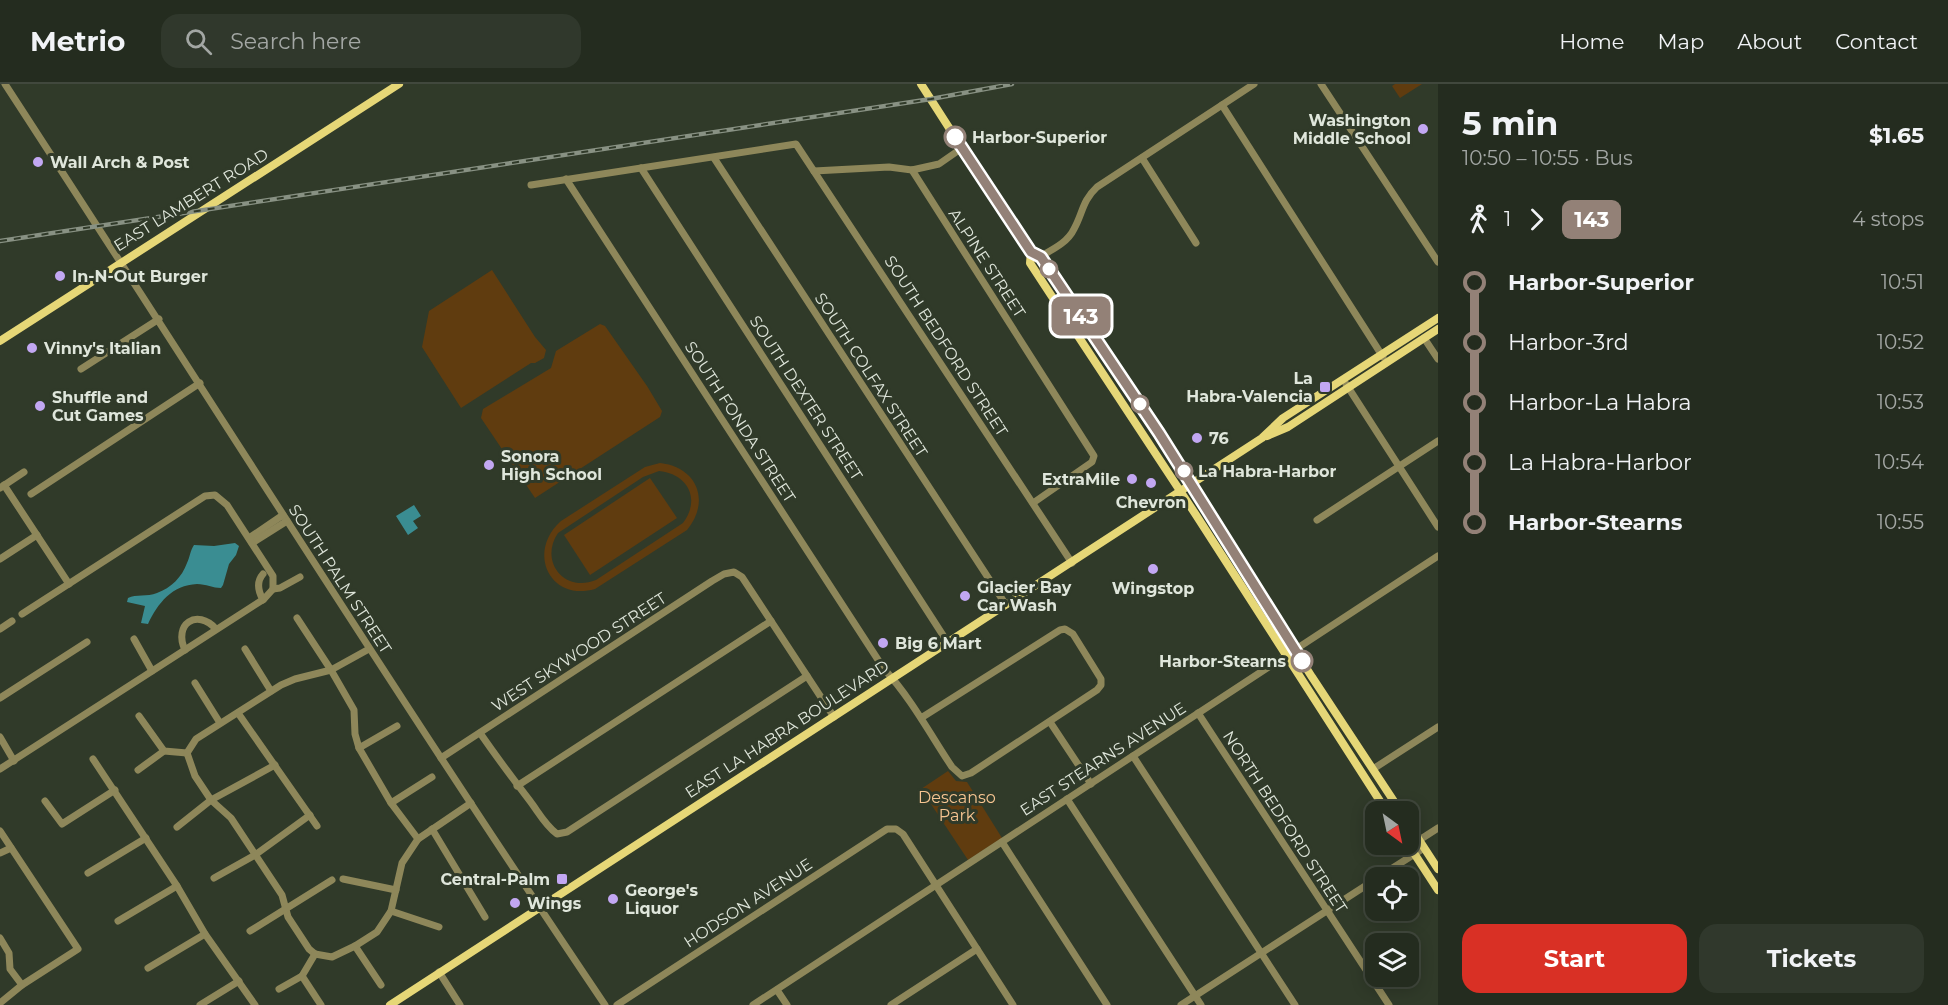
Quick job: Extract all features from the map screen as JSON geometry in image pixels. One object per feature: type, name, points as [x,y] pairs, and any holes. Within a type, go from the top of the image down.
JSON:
[{"type":"main road","name":"EAST LAMBERT ROAD","points":[[0,341],[399,84]]},
{"type":"main road","points":[[921,84],[1031,252],[1041,257],[1192,484],[1295,650],[1394,801]]},
{"type":"main road","points":[[1031,252],[1030,263],[1381,801]]},
{"type":"main road","name":"EAST LA HABRA BOULEVARD","points":[[390,1005],[1262,438],[1288,427],[1438,318]]},
{"type":"main road","name":"EAST LA HABRA BOULEVARD","points":[[1384,358],[1438,329]]},
{"type":"main road","points":[[1419,840],[1438,869]]},
{"type":"main road","points":[[1416,855],[1438,890]]},
{"type":"street","name":"SOUTH PALM STREET","points":[[5,84],[369,648],[605,1005]]},
{"type":"street","points":[[1030,263],[1067,239],[1074,230],[1080,211],[1090,194],[1098,187],[1254,84]]},
{"type":"street","points":[[1321,84],[1438,262]]},
{"type":"street","points":[[1222,105],[1384,358]]},
{"type":"street","name":"SOUTH BEDFORD STREET","points":[[714,158],[796,144],[1072,563]]},
{"type":"street","points":[[814,171],[889,167],[912,170],[939,164],[962,148]]},
{"type":"street","points":[[531,185],[714,158]]},
{"type":"street","name":"SOUTH COLFAX STREET","points":[[714,158],[1006,605]]},
{"type":"street","points":[[1142,158],[1196,243]]},
{"type":"street","name":"SOUTH DEXTER STREET","points":[[641,168],[948,643]]},
{"type":"street","name":"ALPINE STREET","points":[[912,170],[1095,456],[1092,462],[1033,503]]},
{"type":"street","name":"SOUTH FONDA STREET","points":[[566,179],[884,669],[901,687],[952,767],[962,776],[971,773],[1050,722]]},
{"type":"street","points":[[81,369],[159,320]]},
{"type":"street","points":[[1424,338],[1438,359]]},
{"type":"street","points":[[31,494],[200,383]]},
{"type":"street","points":[[1345,384],[1438,527]]},
{"type":"street","points":[[1317,520],[1438,441]]},
{"type":"street","points":[[24,472],[2,486],[69,584]]},
{"type":"street","points":[[22,614],[205,496],[215,495],[227,505],[251,540],[273,576],[273,589]]},
{"type":"street","points":[[251,540],[285,518]]},
{"type":"street","points":[[0,559],[37,535]]},
{"type":"street","name":"EAST STEARNS AVENUE","points":[[753,1005],[1438,556]]},
{"type":"street","name":"WEST SKYWOOD STREET","points":[[441,758],[724,574],[734,572],[742,577],[771,621]]},
{"type":"street","points":[[262,573],[258,581],[263,600]]},
{"type":"street","points":[[0,770],[263,600],[273,589],[280,588],[300,577]]},
{"type":"street","points":[[184,650],[181,633],[190,621],[198,618],[218,628]]},
{"type":"street","points":[[297,618],[354,710],[355,734],[359,748],[391,803],[418,839]]},
{"type":"street","points":[[0,629],[12,621]]},
{"type":"street","points":[[517,786],[771,621],[834,717]]},
{"type":"street","points":[[921,718],[1053,633],[1065,629],[1073,634],[1098,672],[1101,685],[1050,722],[1091,784]]},
{"type":"street","points":[[134,639],[152,671]]},
{"type":"street","points":[[0,698],[87,642]]},
{"type":"street","points":[[187,753],[196,739],[272,691],[295,679],[331,670],[369,648]]},
{"type":"street","points":[[245,649],[272,691]]},
{"type":"street","points":[[480,733],[547,827],[557,834],[567,832],[807,676]]},
{"type":"street","points":[[195,683],[220,723]]},
{"type":"street","points":[[238,713],[317,826]]},
{"type":"street","name":"NORTH BEDFORD STREET","points":[[1198,713],[1389,1005]]},
{"type":"street","points":[[139,716],[164,751]]},
{"type":"street","points":[[359,748],[397,726]]},
{"type":"street","points":[[1373,769],[1438,727]]},
{"type":"street","points":[[0,736],[14,761]]},
{"type":"street","points":[[138,770],[164,751],[187,753]]},
{"type":"street","points":[[187,753],[195,776],[211,800],[231,818],[282,895],[294,925],[309,949],[315,954],[333,957],[376,932],[391,911],[402,862],[418,839],[471,803]]},
{"type":"street","points":[[1133,756],[1295,1005]]},
{"type":"street","points":[[93,759],[177,886],[205,934],[255,1005]]},
{"type":"street","points":[[177,827],[211,800],[275,765]]},
{"type":"street","points":[[391,803],[432,777]]},
{"type":"street","points":[[45,801],[62,825],[115,790]]},
{"type":"street","points":[[1067,799],[1201,1005]]},
{"type":"street","points":[[214,878],[255,855],[310,815]]},
{"type":"street","points":[[1419,845],[1438,828]]},
{"type":"street","points":[[432,829],[485,917]]},
{"type":"street","name":"HODSON AVENUE","points":[[617,1005],[887,829],[896,829],[903,834],[937,886]]},
{"type":"street","points":[[0,831],[78,949],[22,985],[0,1003]]},
{"type":"street","points":[[88,873],[146,838]]},
{"type":"street","points":[[1002,842],[1107,1005]]},
{"type":"street","points":[[0,853],[10,848]]},
{"type":"street","points":[[1389,867],[1403,855]]},
{"type":"street","points":[[343,879],[396,890]]},
{"type":"street","points":[[249,931],[332,880]]},
{"type":"street","points":[[1181,1005],[1365,885]]},
{"type":"street","points":[[118,921],[177,886]]},
{"type":"street","points":[[937,886],[1013,1005]]},
{"type":"street","points":[[391,911],[439,927]]},
{"type":"street","points":[[148,968],[205,934]]},
{"type":"street","points":[[0,938],[9,953],[10,969],[22,985]]},
{"type":"street","points":[[355,946],[381,985]]},
{"type":"street","points":[[891,1005],[977,949]]},
{"type":"street","points":[[279,989],[302,975],[315,954]]},
{"type":"street","points":[[439,972],[460,1005]]},
{"type":"street","points":[[302,975],[321,1005]]},
{"type":"street","points":[[200,1005],[239,981]]},
{"type":"street","points":[[777,990],[787,1005]]},
{"type":"green space","points":[[1422,84],[1400,98],[1392,86]]},
{"type":"green space","points":[[492,270],[535,337],[546,350],[544,358],[531,363],[461,408],[422,347],[429,311]]},
{"type":"green space","points":[[600,324],[605,326],[647,386],[662,411],[660,417],[535,498],[481,418],[483,409],[551,368],[556,351]]},
{"type":"green space","points":[[660,463],[673,466],[691,478],[699,497],[694,519],[687,530],[595,589],[579,591],[566,588],[555,581],[548,572],[545,560],[545,547],[551,533],[561,521],[645,467]],"holes":[[[659,471],[678,477],[689,489],[691,505],[683,523],[596,580],[584,583],[574,582],[558,572],[551,554],[558,533],[643,477]]]},
{"type":"green space","points":[[650,478],[677,518],[590,575],[564,535]]},
{"type":"green space","name":"Descanso Park","points":[[948,771],[956,781],[967,782],[1002,838],[968,860],[921,789]]},
{"type":"water","points":[[414,505],[421,516],[413,521],[418,528],[408,535],[396,516]]},
{"type":"water","points":[[235,543],[239,546],[229,564],[221,588],[197,584],[180,588],[161,602],[148,624],[141,623],[145,606],[127,602],[128,598],[153,594],[171,585],[182,573],[194,545],[214,546]]},
{"type":"railway","points":[[0,241],[931,99],[1012,84]]},
{"type":"bus line","name":"143","points":[[955,137],[1031,252],[1041,257],[1103,348],[1192,484],[1302,661]]},
{"type":"place","name":"Washington Middle School","points":[[1423,129]]},
{"type":"place","name":"Harbor-Superior","points":[[955,137]]},
{"type":"place","name":"Wall Arch & Post","points":[[38,162]]},
{"type":"place","name":"In-N-Out Burger","points":[[60,276]]},
{"type":"place","name":"Vinny's Italian","points":[[32,348]]},
{"type":"place","name":"La Habra-Valencia","points":[[1325,387]]},
{"type":"place","name":"Shuffle and Cut Games","points":[[40,406]]},
{"type":"place","name":"76","points":[[1197,438]]},
{"type":"place","name":"Sonora High School","points":[[489,465]]},
{"type":"place","name":"La Habra-Harbor","points":[[1184,471]]},
{"type":"place","name":"ExtraMile","points":[[1132,479]]},
{"type":"place","name":"Chevron","points":[[1151,483]]},
{"type":"place","name":"Wingstop","points":[[1153,569]]},
{"type":"place","name":"Glacier Bay Car Wash","points":[[965,596]]},
{"type":"place","name":"Big 6 Mart","points":[[883,643]]},
{"type":"place","name":"Harbor-Stearns","points":[[1302,661]]},
{"type":"place","name":"Central-Palm","points":[[562,879]]},
{"type":"place","name":"George's Liquor","points":[[613,899]]},
{"type":"place","name":"Wings","points":[[515,903]]}]
